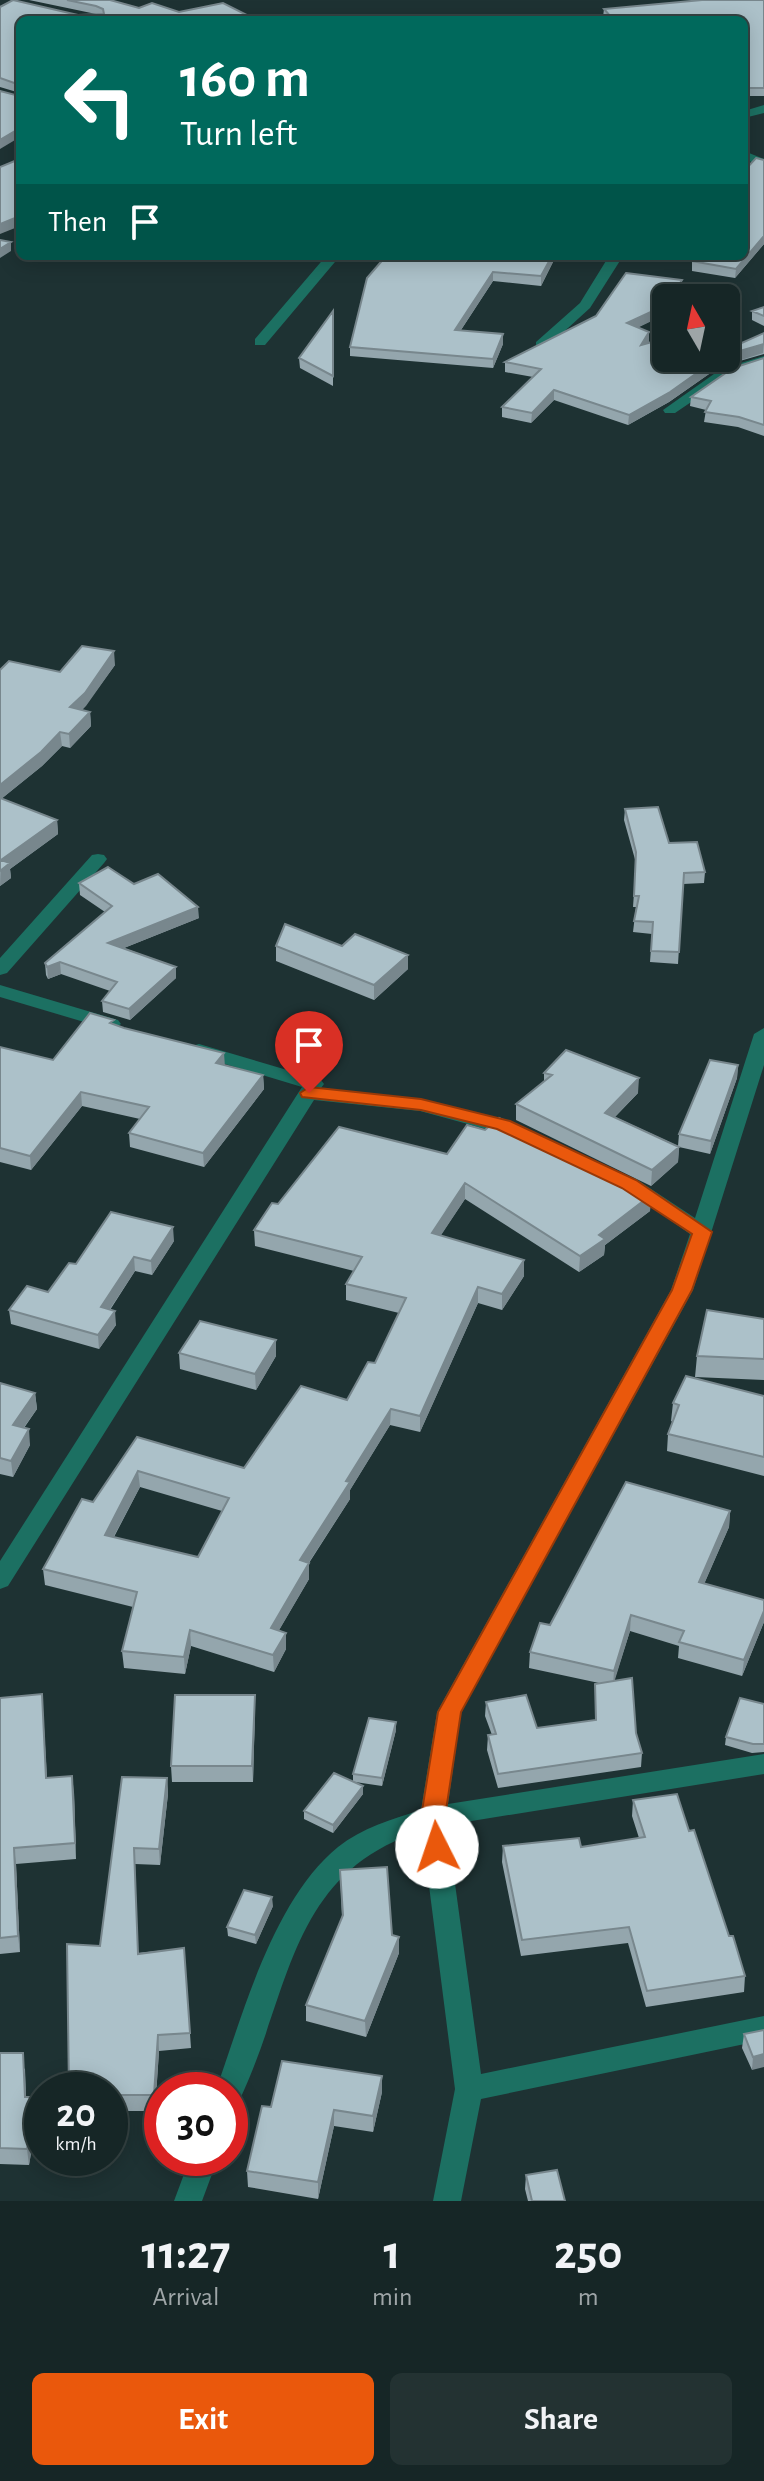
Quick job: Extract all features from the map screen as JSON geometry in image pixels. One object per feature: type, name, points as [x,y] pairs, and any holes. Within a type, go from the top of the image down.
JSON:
[{"type":"street","points":[[260,342],[330,260]]},
{"type":"street","points":[[541,345],[583,309],[599,290],[614,260]]},
{"type":"street","points":[[670,410],[726,372],[764,360]]},
{"type":"street","points":[[0,969],[98,859]]},
{"type":"street","points":[[0,991],[135,1031]]},
{"type":"street","points":[[447,2201],[469,2089],[433,1817],[449,1712],[682,1290],[764,1034]]},
{"type":"street","points":[[0,1580],[314,1084],[179,1044]]},
{"type":"street","points":[[309,1093],[421,1105],[504,1125],[532,1138]]},
{"type":"street","points":[[615,1177],[702,1232]]},
{"type":"street","points":[[237,2072],[300,1914],[340,1861],[391,1830],[433,1817],[764,1764]]},
{"type":"street","points":[[469,2089],[764,2028]]},
{"type":"street","points":[[188,2201],[197,2176]]},
{"type":"building","points":[[13,0],[78,15],[104,14],[103,9],[96,6],[67,0],[110,0],[139,8],[152,3],[179,12],[223,3],[249,16],[16,16],[16,84],[0,78],[0,7]]},
{"type":"building","points":[[702,0],[764,0],[764,88],[748,88],[748,16],[610,16],[604,9]]},
{"type":"building","points":[[0,91],[16,95],[16,130],[0,140]]},
{"type":"building","points":[[756,158],[764,160],[764,236],[748,255],[748,167]]},
{"type":"building","points":[[16,160],[16,218],[0,224],[0,167]]},
{"type":"building","points":[[0,240],[11,242],[0,249]]},
{"type":"building","points":[[383,260],[550,260],[541,276],[493,272],[455,330],[503,334],[493,359],[350,347],[367,278]]},
{"type":"building","points":[[693,260],[744,260],[736,269]]},
{"type":"building","points":[[626,273],[682,280],[679,284],[652,284],[652,311],[627,323],[649,332],[641,345],[652,342],[652,372],[698,372],[629,415],[554,390],[532,413],[502,407],[541,369],[505,362],[596,316]]},
{"type":"building","points":[[764,307],[764,316],[752,311]]},
{"type":"building","points":[[333,311],[333,376],[299,358]]},
{"type":"building","points":[[764,333],[764,344],[740,351],[740,344]]},
{"type":"building","points":[[764,358],[764,425],[739,417],[705,412],[711,401],[691,397],[727,372],[740,372],[740,366]]},
{"type":"building","points":[[82,646],[114,651],[85,693],[70,707],[90,712],[69,734],[60,732],[41,752],[0,785],[0,670],[9,661],[60,672]]},
{"type":"building","points":[[0,798],[57,820],[1,860],[10,863],[0,871]]},
{"type":"building","points":[[658,807],[669,843],[697,842],[705,872],[684,873],[679,952],[651,951],[653,922],[634,921],[639,896],[634,896],[636,852],[625,809]]},
{"type":"building","points":[[108,867],[134,884],[158,874],[198,907],[108,943],[176,967],[129,1009],[102,1001],[117,982],[60,962],[47,967],[45,963],[112,906],[79,883]]},
{"type":"building","points":[[285,924],[342,946],[355,934],[408,955],[374,985],[276,946]]},
{"type":"building","points":[[90,1013],[114,1020],[110,1023],[124,1028],[224,1053],[216,1063],[263,1075],[203,1153],[129,1133],[149,1107],[81,1092],[30,1156],[0,1148],[0,1047],[53,1060]]},
{"type":"building","points":[[566,1050],[639,1078],[605,1113],[679,1147],[652,1170],[516,1104],[552,1075],[544,1073]]},
{"type":"building","points":[[710,1060],[738,1065],[711,1141],[679,1134]]},
{"type":"building","points":[[499,1118],[621,1176],[651,1195],[599,1235],[605,1239],[580,1256],[465,1183],[432,1233],[524,1260],[502,1294],[478,1287],[420,1416],[391,1409],[346,1481],[350,1482],[300,1560],[309,1563],[271,1628],[286,1633],[273,1655],[190,1630],[184,1657],[122,1651],[137,1592],[43,1569],[82,1499],[93,1502],[137,1437],[244,1468],[301,1386],[347,1400],[368,1362],[375,1363],[406,1298],[346,1284],[362,1257],[254,1230],[272,1203],[278,1204],[339,1127],[447,1154],[467,1125],[485,1130]],"holes":[[[138,1471],[229,1498],[198,1557],[105,1535]]]},
{"type":"building","points":[[111,1212],[173,1227],[151,1261],[134,1257],[101,1307],[115,1311],[98,1335],[9,1310],[27,1286],[48,1292],[69,1263],[76,1264]]},
{"type":"building","points":[[707,1310],[764,1319],[764,1359],[697,1356]]},
{"type":"building","points":[[200,1321],[276,1340],[255,1374],[179,1353]]},
{"type":"building","points":[[686,1376],[764,1396],[764,1457],[668,1434],[679,1405],[673,1403]]},
{"type":"building","points":[[0,1383],[35,1393],[13,1425],[29,1429],[11,1461],[0,1458]]},
{"type":"building","points":[[626,1482],[730,1511],[699,1582],[764,1600],[764,1611],[744,1660],[679,1642],[684,1631],[631,1615],[614,1671],[530,1652],[540,1623],[550,1625]]},
{"type":"building","points":[[632,1678],[636,1733],[642,1753],[498,1774],[488,1735],[496,1734],[486,1702],[526,1695],[537,1728],[596,1720],[595,1684]]},
{"type":"building","points":[[42,1694],[46,1778],[72,1776],[75,1843],[14,1848],[18,1936],[0,1938],[0,1698]]},
{"type":"building","points":[[175,1695],[255,1695],[252,1766],[171,1766]]},
{"type":"building","points":[[740,1698],[764,1704],[764,1744],[726,1737]]},
{"type":"building","points":[[369,1718],[396,1722],[382,1778],[353,1774]]},
{"type":"building","points":[[334,1773],[363,1786],[333,1825],[304,1811]]},
{"type":"building","points":[[122,1777],[167,1778],[159,1849],[134,1848],[138,1954],[184,1948],[190,2033],[158,2035],[156,2072],[144,2072],[144,2095],[128,2095],[128,2072],[69,2072],[67,1944],[100,1946]]},
{"type":"building","points":[[677,1794],[689,1831],[694,1830],[745,1976],[647,1991],[629,1927],[522,1940],[503,1846],[579,1838],[581,1847],[645,1837],[633,1800]]},
{"type":"building","points":[[387,1867],[392,1935],[399,1937],[365,2021],[306,2005],[343,1915],[340,1870]]},
{"type":"building","points":[[244,1890],[272,1897],[255,1935],[227,1927]]},
{"type":"building","points":[[764,2030],[764,2054],[753,2057],[744,2034]]},
{"type":"building","points":[[0,2053],[23,2053],[24,2149],[0,2148]]},
{"type":"building","points":[[282,2061],[382,2076],[373,2116],[334,2110],[318,2182],[248,2171],[262,2106],[271,2107]]},
{"type":"building","points":[[557,2170],[565,2201],[532,2201],[526,2175]]},
{"type":"route","points":[[309,1093],[421,1105],[504,1125],[629,1184],[702,1232],[682,1290],[449,1712],[433,1817],[437,1847]]}]
